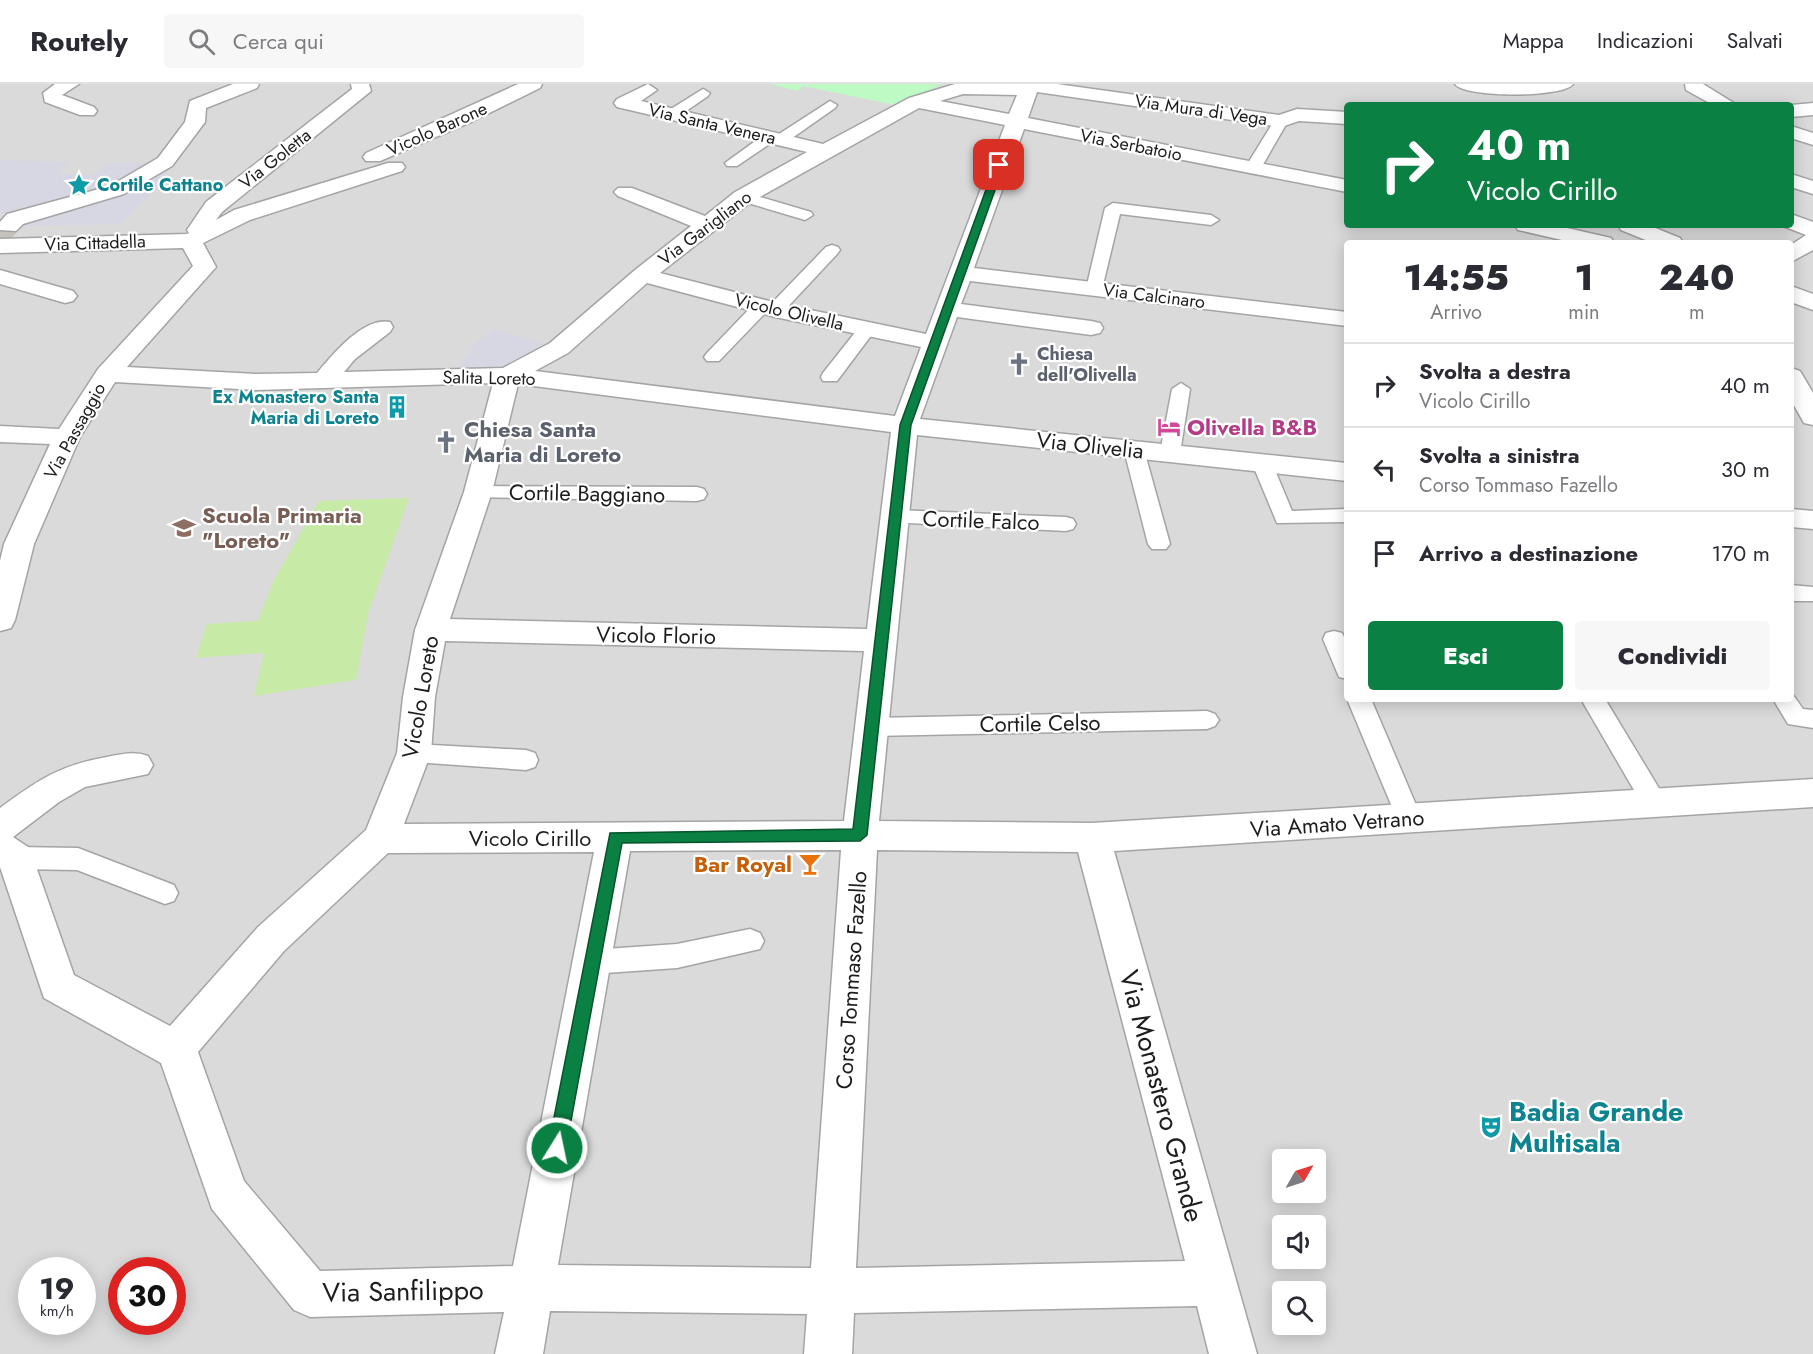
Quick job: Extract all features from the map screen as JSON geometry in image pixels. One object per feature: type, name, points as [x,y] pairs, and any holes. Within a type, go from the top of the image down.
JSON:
[{"type":"street","points":[[70,84],[52,93],[52,98],[87,111]]},
{"type":"street","points":[[4,236],[15,219],[117,190],[165,162],[195,122],[197,105],[250,84]]},
{"type":"street","name":"Via Goletta","points":[[191,241],[214,207],[362,91],[360,84]]},
{"type":"street","name":"Vicolo Barone","points":[[373,157],[466,117],[532,84]]},
{"type":"street","points":[[1464,84],[1511,90],[1558,84]]},
{"type":"street","name":"Via Mura di Vega","points":[[916,102],[962,88],[1028,90],[1031,86],[1281,121],[1297,115],[1344,118]]},
{"type":"street","points":[[1693,86],[1722,102]]},
{"type":"street","name":"Via Santa Venera","points":[[648,90],[624,104],[827,151]]},
{"type":"street","name":"Corso Tommaso Fazello","points":[[828,1354],[860,835],[905,425],[962,273],[1014,122],[1028,90]]},
{"type":"street","name":"Via Serbatoio","points":[[916,102],[1344,185]]},
{"type":"street","name":"Via Garigliano","points":[[508,375],[559,348],[643,275],[743,197],[916,102]]},
{"type":"street","points":[[1794,111],[1813,109]]},
{"type":"street","points":[[1794,133],[1813,139]]},
{"type":"street","points":[[191,241],[242,215],[395,167]]},
{"type":"street","points":[[1794,181],[1813,188]]},
{"type":"street","points":[[625,192],[707,225]]},
{"type":"street","points":[[1794,222],[1813,230]]},
{"type":"street","points":[[1539,228],[1590,240]]},
{"type":"street","points":[[1636,228],[1665,240]]},
{"type":"street","name":"Via Cittadella","points":[[4,236],[191,241]]},
{"type":"street","points":[[1794,253],[1813,240]]},
{"type":"street","name":"Via Passaggio","points":[[0,620],[19,543],[67,437],[107,374],[205,267],[191,241]]},
{"type":"street","name":"Via Calcinaro","points":[[962,273],[1344,319]]},
{"type":"street","name":"Vicolo Olivella","points":[[643,275],[768,309],[935,343]]},
{"type":"street","points":[[0,277],[17,280],[65,296]]},
{"type":"street","points":[[1794,294],[1813,303]]},
{"type":"street","points":[[948,309],[1091,328]]},
{"type":"street","points":[[325,380],[346,354],[381,327]]},
{"type":"street","name":"Salita Loreto","points":[[107,374],[256,382],[508,375],[905,425]]},
{"type":"street","name":"Vicolo Loreto","points":[[175,1050],[271,939],[380,838],[414,753],[419,697],[431,630],[478,492],[508,375]]},
{"type":"street","points":[[1794,382],[1813,417]]},
{"type":"street","name":"Via Olivelia","points":[[905,425],[1344,472]]},
{"type":"street","points":[[0,434],[67,437]]},
{"type":"street","points":[[1794,518],[1813,520]]},
{"type":"street","name":"Vicolo Florio","points":[[431,630],[881,640]]},
{"type":"street","points":[[136,765],[78,774],[47,792],[8,836],[58,986],[175,1050]]},
{"type":"street","name":"Via Amato Vetrano","points":[[860,835],[1092,838],[1813,793]]},
{"type":"street","name":"Vicolo Cirillo","points":[[380,838],[860,835]]},
{"type":"street","points":[[519,1354],[615,837]]},
{"type":"street","name":"Via Monastero Grande","points":[[1092,838],[1233,1354]]},
{"type":"street","name":"Via Sanfilippo","points":[[175,1050],[184,1066],[227,1194],[285,1267],[310,1294],[531,1288],[832,1291],[1214,1283]]},
{"type":"lane","points":[[672,114],[703,93]]},
{"type":"lane","points":[[732,163],[830,105]]},
{"type":"lane","points":[[1253,168],[1281,121]]},
{"type":"lane","points":[[743,197],[805,215]]},
{"type":"lane","points":[[1094,289],[1113,208],[1211,220]]},
{"type":"lane","points":[[713,357],[832,250]]},
{"type":"lane","points":[[830,377],[867,329]]},
{"type":"lane","points":[[1170,453],[1181,389]]},
{"type":"lane","points":[[1134,450],[1159,544]]},
{"type":"lane","points":[[1262,463],[1284,518],[1344,516]]},
{"type":"lane","name":"Cortile Baggiano","points":[[478,492],[697,494]]},
{"type":"lane","name":"Cortile Falco","points":[[895,517],[1066,524]]},
{"type":"lane","points":[[1334,639],[1344,664]]},
{"type":"lane","points":[[1360,702],[1409,819]]},
{"type":"lane","points":[[1595,702],[1654,802]]},
{"type":"lane","points":[[1787,702],[1796,718],[1813,719]]},
{"type":"lane","name":"Cortile Celso","points":[[872,727],[1207,720]]},
{"type":"lane","points":[[414,753],[526,760]]},
{"type":"lane","points":[[8,836],[78,859],[165,893]]},
{"type":"lane","points":[[591,962],[677,956],[750,941]]},
{"type":"shaded area","points":[[0,84],[1813,84],[1813,1354],[0,1354]]},
{"type":"shaded area","points":[[947,84],[1041,84],[1023,127],[904,104]]},
{"type":"shaded area","name":"Cortile Cattano","points":[[0,160],[69,162],[58,174],[94,175],[107,163],[175,164],[151,194],[120,224],[0,227],[0,222],[8,213],[0,213]]},
{"type":"shaded area","points":[[495,329],[549,345],[508,375],[459,368],[475,343]]},
{"type":"green space","points":[[770,84],[942,84],[895,105],[803,86],[797,91]]},
{"type":"green space","points":[[409,498],[368,614],[356,680],[254,696],[264,653],[196,658],[207,624],[258,621],[274,580],[319,501]]},
{"type":"tunnel","points":[[0,237],[8,226]]},
{"type":"place","name":"Cortile Cattano","points":[[79,185]]},
{"type":"place","name":"Chiesa dell'Olivella","points":[[1019,364]]},
{"type":"place","name":"Ex Monastero Santa Maria di Loreto","points":[[397,407]]},
{"type":"place","name":"Olivella B&B","points":[[1169,427]]},
{"type":"place","name":"Chiesa Santa Maria di Loreto","points":[[446,442]]},
{"type":"place","name":"Scuola Primaria \"Loreto\"","points":[[184,528]]},
{"type":"place","name":"Bar Royal","points":[[810,864]]},
{"type":"place","name":"Badia Grande Multisala","points":[[1491,1127]]},
{"type":"route","points":[[557,1148],[615,837],[860,835],[905,425],[962,273],[999,165]]}]
